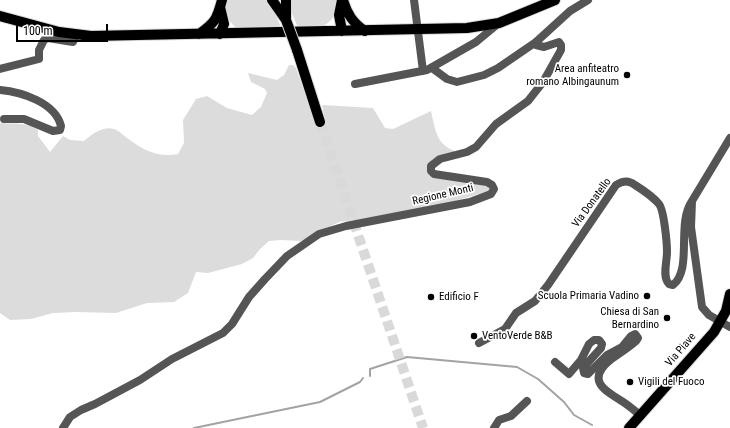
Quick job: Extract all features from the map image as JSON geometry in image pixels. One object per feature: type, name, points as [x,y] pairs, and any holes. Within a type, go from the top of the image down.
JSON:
[{"type":"main road","points":[[272,0],[286,20]]},
{"type":"main road","points":[[280,0],[320,122]]},
{"type":"main road","points":[[286,0],[286,20]]},
{"type":"main road","points":[[342,32],[347,20],[344,15],[343,0]]},
{"type":"main road","points":[[0,16],[76,35],[240,34],[418,30],[467,28],[499,23],[555,0]]},
{"type":"main road","points":[[221,10],[230,26],[240,34]]},
{"type":"main road","points":[[220,34],[223,30],[221,10]]},
{"type":"main road","points":[[198,34],[212,25],[221,10]]},
{"type":"main road","points":[[344,15],[365,31]]},
{"type":"main road","points":[[324,31],[344,15]]},
{"type":"main road","name":"Via Piave","points":[[629,428],[721,321],[726,311],[730,294]]},
{"type":"street","points":[[414,0],[423,71]]},
{"type":"street","points":[[432,68],[447,79],[457,82],[491,72],[536,42],[570,11],[588,0]]},
{"type":"street","points":[[355,84],[432,68],[476,42],[499,23]]},
{"type":"street","points":[[0,69],[39,59],[39,50],[44,40],[48,38],[73,42],[76,35]]},
{"type":"street","name":"Regione Monti","points":[[63,428],[70,417],[81,410],[101,401],[172,359],[223,333],[232,324],[258,286],[283,260],[298,247],[319,234],[346,226],[470,202],[491,194],[494,189],[492,185],[487,182],[434,174],[431,171],[431,166],[435,162],[467,152],[476,147],[496,124],[528,101],[542,82],[561,50],[562,45],[559,42],[544,47],[536,45],[536,42]]},
{"type":"street","points":[[0,90],[32,97],[52,112],[61,126],[60,130],[53,131],[24,119],[4,119]]},
{"type":"street","points":[[730,138],[692,201],[691,227],[702,307],[709,315],[730,327]]},
{"type":"street","name":"Via Donatello","points":[[479,343],[505,329],[516,313],[534,302],[548,285],[616,185],[624,181],[634,183],[660,205],[664,216],[664,230],[667,250],[665,277],[669,284],[673,285],[678,281],[682,273],[684,223],[688,207],[692,201]]},
{"type":"street","points":[[555,362],[569,374],[581,360],[589,344],[594,340],[599,340],[602,344],[601,348],[583,368],[584,373],[588,374],[607,355],[622,347],[631,336],[636,334],[638,338],[636,341],[606,365],[599,380],[600,386],[607,393],[621,400],[640,415]]},
{"type":"street","points":[[494,428],[499,420],[511,416],[528,401]]},
{"type":"shaded area","points":[[225,0],[270,0],[281,28],[236,28],[225,16]]},
{"type":"shaded area","points":[[289,0],[339,0],[333,16],[326,24],[315,27],[298,28],[289,6]]},
{"type":"shaded area","points":[[289,65],[293,65],[296,68],[316,125],[325,121],[322,105],[373,108],[385,128],[393,129],[431,111],[435,130],[440,140],[444,145],[455,151],[428,171],[483,184],[489,188],[489,191],[438,206],[383,217],[339,222],[301,241],[269,241],[253,258],[242,264],[208,273],[196,272],[188,293],[174,302],[147,303],[116,313],[53,313],[31,319],[10,320],[0,313],[0,123],[20,124],[34,127],[38,130],[38,136],[50,152],[63,136],[70,140],[84,141],[98,131],[110,128],[117,130],[139,146],[151,152],[164,155],[178,154],[184,143],[183,120],[196,99],[207,96],[227,108],[252,115],[261,107],[267,93],[265,89],[251,82],[248,73],[277,80],[284,75]]},
{"type":"waterway","points":[[370,376],[370,369],[407,357],[517,367],[538,379],[564,402],[574,415],[592,425]]},
{"type":"waterway","points":[[194,428],[320,402],[360,382],[363,378]]},
{"type":"tunnel","points":[[320,122],[423,428]]},
{"type":"place","name":"Area anfiteatro romano Albingaunum","points":[[627,75]]},
{"type":"place","name":"Scuola Primaria Vadino","points":[[647,296]]},
{"type":"place","name":"Edificio F","points":[[431,297]]},
{"type":"place","name":"Chiesa di San Bernardino","points":[[667,318]]},
{"type":"place","name":"VentoVerde B&B","points":[[474,336]]},
{"type":"place","name":"Vigili del Fuoco","points":[[630,382]]}]
